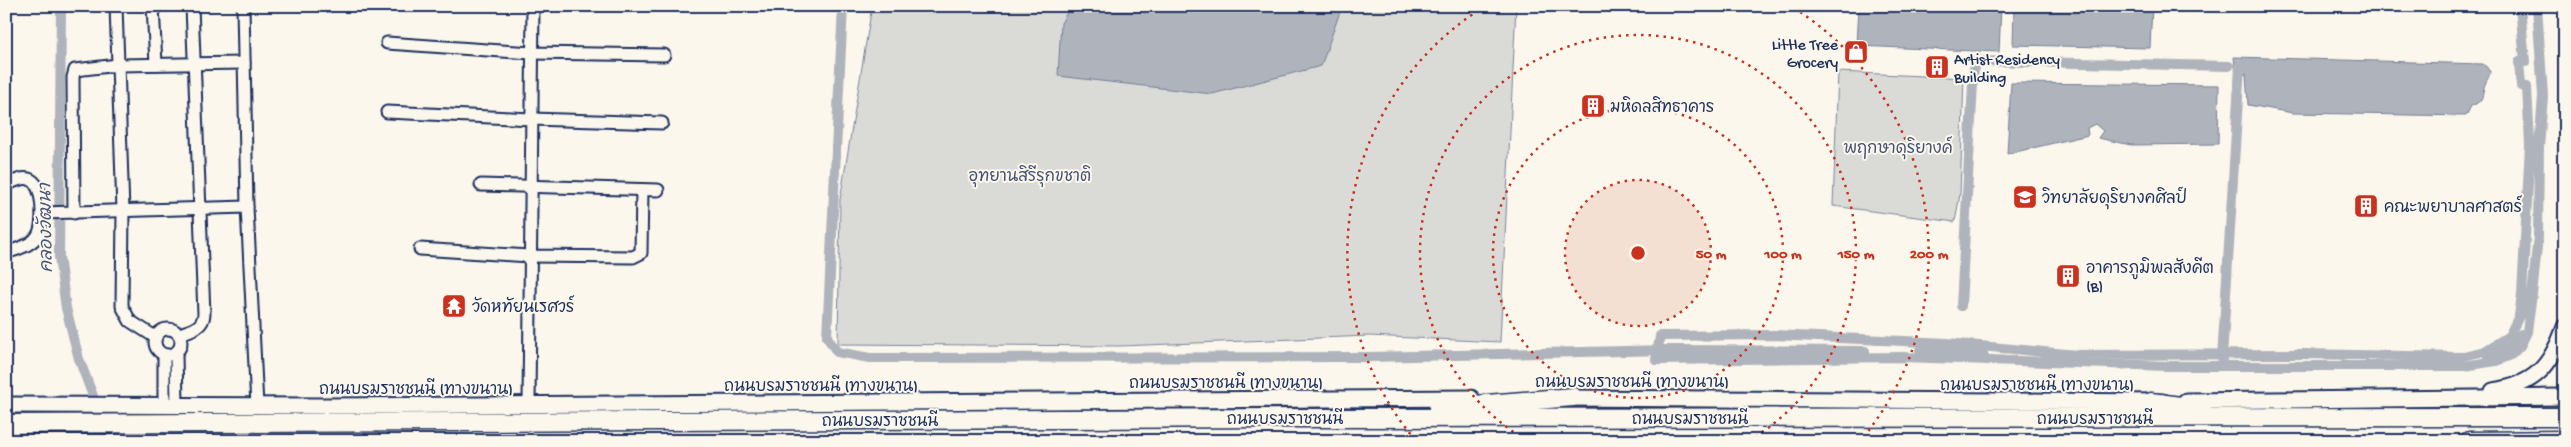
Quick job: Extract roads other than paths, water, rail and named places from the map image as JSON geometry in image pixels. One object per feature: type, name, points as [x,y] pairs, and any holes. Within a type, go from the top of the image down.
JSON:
[{"type":"highway","points":[[1303,418],[1573,398]]},
{"type":"highway","points":[[2151,402],[2263,418]]},
{"type":"highway","name":"ถนนบรมราชชนนี","points":[[6,424],[1303,418],[2565,417]]},
{"type":"highway","points":[[2469,441],[2565,440]]},
{"type":"main road","points":[[2447,397],[2503,389],[2528,380],[2551,360],[2565,323]]},
{"type":"main road","name":"ถนนบรมราชชนนี (ทางขนาน)","points":[[6,406],[1573,398],[2151,402],[2447,397]]},
{"type":"main road","points":[[2447,397],[2565,397]]},
{"type":"street","points":[[116,6],[123,211],[121,292],[124,312],[136,326],[155,337]]},
{"type":"street","points":[[153,6],[156,64]]},
{"type":"street","points":[[179,334],[199,326],[203,322],[192,6]]},
{"type":"street","points":[[243,6],[247,207],[257,406]]},
{"type":"street","points":[[529,404],[533,6]]},
{"type":"street","points":[[387,43],[532,53],[664,55]]},
{"type":"street","points":[[70,213],[73,74],[79,69],[118,65],[244,63]]},
{"type":"street","points":[[387,112],[662,123]]},
{"type":"street","points":[[6,185],[21,179],[29,180],[36,184],[47,213],[39,234],[32,242],[6,253]]},
{"type":"street","points":[[481,185],[530,188],[658,190]]},
{"type":"street","points":[[420,249],[529,256],[638,256],[641,253],[642,190]]},
{"type":"street","points":[[47,213],[247,207]]},
{"type":"street","points":[[164,329],[172,329],[179,334],[181,346],[170,354],[155,346],[155,337],[164,329]]},
{"type":"street","points":[[170,354],[171,406]]},
{"type":"waterway","name":"คลองวัฒนา","points":[[61,6],[59,257],[66,308],[79,359],[110,441]]},
{"type":"waterway","points":[[843,6],[827,337],[837,352],[870,358],[1369,357],[1668,350],[1865,351]]},
{"type":"waterway","points":[[2520,6],[2525,62],[2519,62],[2521,86],[2527,87],[2530,145],[2522,294],[2519,316],[2509,336],[2485,351],[2459,357],[2303,354],[2077,355],[1947,343],[1774,335],[1660,336],[1656,360],[1902,357],[2167,366],[2464,366],[2496,361],[2511,355],[2520,346],[2527,332],[2538,236],[2539,148],[2543,96],[2537,6]]},
{"type":"waterway","points":[[1961,306],[1974,65],[1981,61],[2229,66]]},
{"type":"waterway","points":[[2222,359],[2240,66]]},
{"type":"waterway","points":[[2489,356],[2508,348],[2521,334]]},
{"type":"waterway","points":[[1920,351],[1983,353]]},
{"type":"place","name":"Little Tree Grocery","points":[[1856,52]]},
{"type":"place","name":"Artist Residency Building","points":[[1937,67]]},
{"type":"place","name":"มหิดลสิทธาคาร","points":[[1593,106]]},
{"type":"place","name":"วิทยาลัยดุริยางคศิลป์","points":[[2025,197]]},
{"type":"place","name":"คณะพยาบาลศาสตร์","points":[[2366,206]]},
{"type":"place","name":"อาคารภูมิพลสังคีต (B)","points":[[2068,276]]},
{"type":"place","name":"วัดหทัยนเรศวร์","points":[[454,306]]},
{"type":"park label","name":"พฤกษาดุริยางค์","points":[[1898,147]]},
{"type":"park label","name":"อุทยานสิรีรุกขชาติ","points":[[1030,175]]}]
